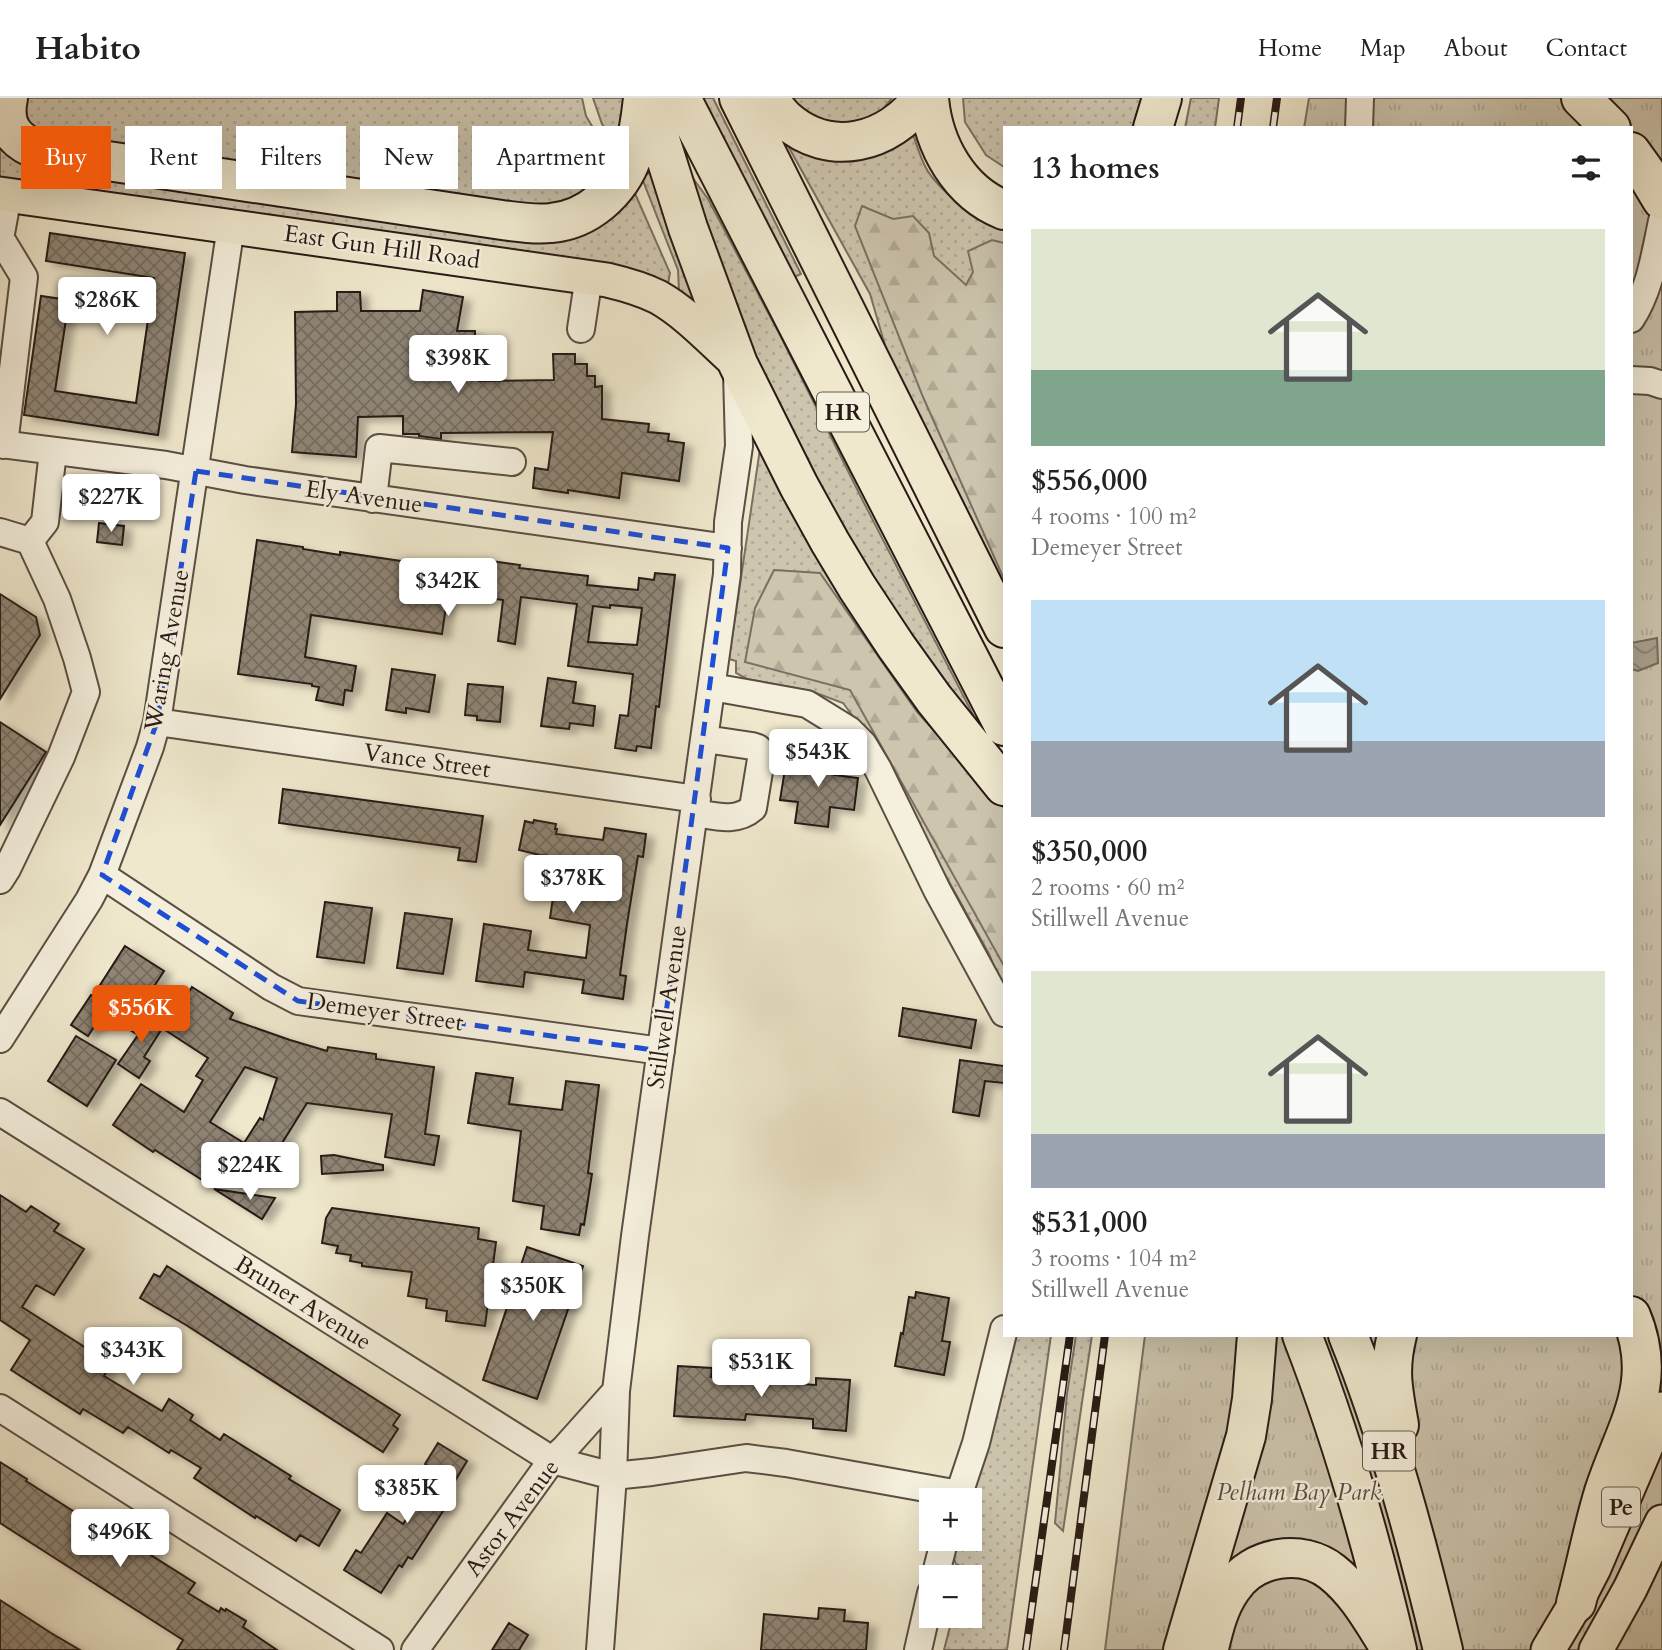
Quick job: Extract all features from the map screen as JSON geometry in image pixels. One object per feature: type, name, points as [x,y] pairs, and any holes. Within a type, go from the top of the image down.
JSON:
[{"type":"highway","points":[[8,98],[6,108],[10,128],[22,143],[41,151],[537,223],[558,222],[585,212],[600,202],[618,183],[635,148],[645,98]]},
{"type":"highway","points":[[645,98],[688,228],[738,364],[799,486],[857,587],[916,675],[1003,785]]},
{"type":"highway","name":"HR","points":[[681,98],[1003,724]]},
{"type":"highway","name":"HR","points":[[738,98],[1003,626]]},
{"type":"highway","points":[[768,98],[785,119],[802,130],[825,139],[845,141],[872,137],[890,129],[905,119],[922,98]]},
{"type":"highway","points":[[929,98],[934,130],[954,170],[977,194],[1003,209]]},
{"type":"highway","points":[[949,98],[951,117],[967,155],[985,175],[1003,186]]},
{"type":"highway","points":[[1154,126],[1161,98]]},
{"type":"highway","points":[[1177,126],[1183,98]]},
{"type":"highway","points":[[1581,98],[1609,126]]},
{"type":"highway","points":[[1633,155],[1662,200]]},
{"type":"highway","points":[[1576,1603],[1605,1491],[1639,1395],[1641,1344],[1633,1322]]},
{"type":"highway","points":[[1183,1650],[1246,1436],[1254,1385],[1257,1337]]},
{"type":"highway","name":"HR","points":[[1303,1337],[1358,1498],[1397,1650]]},
{"type":"highway","name":"HR","points":[[1349,1337],[1393,1462],[1443,1650]]},
{"type":"highway","points":[[1397,1337],[1391,1377],[1423,1569]]},
{"type":"highway","points":[[1208,1650],[1222,1605],[1238,1579],[1261,1564],[1288,1558],[1316,1562],[1339,1577],[1353,1592],[1392,1650]]},
{"type":"main road","name":"East Gun Hill Road","points":[[4,194],[589,276],[657,296],[683,314],[738,364]]},
{"type":"main road","name":"Pe","points":[[1548,1650],[1600,1556],[1662,1409]]},
{"type":"main road","name":"Pe","points":[[1595,1650],[1630,1589],[1662,1522]]},
{"type":"street","points":[[1359,126],[1360,98]]},
{"type":"street","points":[[2,444],[24,277],[1,239],[4,194]]},
{"type":"street","points":[[1633,314],[1649,278],[1662,221]]},
{"type":"street","name":"Waring Avenue","points":[[0,1040],[102,875],[150,747],[157,722],[231,226]]},
{"type":"street","points":[[581,329],[589,276]]},
{"type":"street","name":"Stillwell Avenue","points":[[600,1650],[613,1476],[616,1391],[727,574],[728,522],[738,446],[738,364]]},
{"type":"street","points":[[1633,380],[1662,385]]},
{"type":"street","name":"Ely Avenue","points":[[2,444],[166,465],[373,499],[728,548]]},
{"type":"street","points":[[373,499],[379,448],[512,462]]},
{"type":"street","points":[[30,541],[45,522],[53,451]]},
{"type":"street","points":[[0,532],[30,541],[57,598],[86,692],[61,757],[0,880]]},
{"type":"street","points":[[712,687],[807,704],[849,730],[863,744],[937,890],[1003,1011]]},
{"type":"street","name":"Vance Street","points":[[157,722],[696,806],[725,818],[739,817],[753,808],[762,753],[752,746],[705,739]]},
{"type":"street","name":"Demeyer Street","points":[[102,875],[271,987],[298,1001],[661,1051]]},
{"type":"street","name":"Bruner Avenue","points":[[0,1112],[552,1460],[613,1476]]},
{"type":"street","points":[[961,1488],[1003,1333]]},
{"type":"street","name":"Astor Avenue","points":[[415,1650],[552,1460],[616,1391]]},
{"type":"street","points":[[0,1408],[380,1650]]},
{"type":"street","points":[[613,1476],[746,1458],[786,1463],[919,1489]]},
{"type":"street","points":[[918,1650],[923,1628]]},
{"type":"highlighted area","points":[[196,471],[728,548],[661,1051],[298,1001],[102,875],[157,722]]},
{"type":"green space","points":[[26,98],[582,98],[586,116],[592,126],[472,126],[472,189],[591,189],[551,207],[416,189],[458,189],[458,126],[360,126],[360,181],[346,179],[346,126],[236,126],[236,162],[222,160],[222,126],[125,126],[125,146],[111,144],[111,126],[30,126],[21,103]]},
{"type":"green space","points":[[593,98],[625,98],[621,126],[602,124]]},
{"type":"green space","points":[[696,98],[713,98],[801,274],[790,279]]},
{"type":"green space","points":[[783,98],[892,98],[873,121],[842,127],[807,118]]},
{"type":"green space","points":[[963,98],[1142,98],[1133,126],[1003,126],[1003,166],[986,155],[965,122]]},
{"type":"green space","points":[[1191,98],[1219,98],[1215,126],[1185,126]]},
{"type":"green space","name":"Pelham Bay Park","points":[[1309,98],[1662,98],[1662,1650],[1105,1650],[1145,1337],[1633,1337],[1633,126],[1304,126]]},
{"type":"green space","points":[[912,131],[924,164],[940,186],[972,213],[1003,230],[1003,590],[894,376],[870,294],[787,144],[817,155]]},
{"type":"green space","points":[[0,144],[21,147],[21,182],[0,179]]},
{"type":"green space","points":[[679,159],[708,199],[781,337],[999,765],[957,718],[779,425]]},
{"type":"green space","points":[[111,162],[125,164],[125,189],[222,189],[222,179],[236,182],[236,189],[282,189],[565,234],[604,224],[633,189],[670,273],[668,284],[619,266],[71,189],[111,189]]},
{"type":"green space","points":[[652,171],[699,295],[693,301],[679,291],[678,270],[642,178]]},
{"type":"green space","points":[[862,206],[893,219],[913,216],[929,233],[934,256],[966,285],[973,272],[968,251],[992,240],[1003,243],[1003,577],[923,397],[855,226]]},
{"type":"green space","points":[[761,442],[1003,798],[1003,989],[989,954],[870,739],[843,703],[811,691],[747,679],[736,673],[736,661],[729,659]]},
{"type":"green space","points":[[774,570],[820,573],[917,712],[1003,807],[1003,964],[850,690],[745,662],[755,608]]},
{"type":"green space","points":[[1012,1337],[1051,1337],[1007,1650],[944,1650],[950,1628],[982,1628],[982,1565],[958,1565],[953,1556],[954,1551],[982,1551],[982,1488],[973,1488]]},
{"type":"green space","points":[[1076,1337],[1092,1337],[1063,1531],[1055,1523],[1067,1394]]},
{"type":"water","points":[[1657,638],[1658,663],[1638,671],[1633,670],[1633,643]]},
{"type":"building","points":[[50,233],[185,253],[158,435],[24,415],[41,296],[69,300],[55,391],[136,403],[154,278],[46,261]]},
{"type":"building","points":[[423,290],[463,297],[457,331],[475,331],[475,353],[479,353],[479,381],[554,380],[553,354],[575,354],[575,364],[587,364],[587,376],[595,376],[595,387],[602,386],[602,419],[649,424],[648,432],[669,434],[668,441],[684,443],[679,481],[622,473],[619,498],[533,488],[535,468],[548,470],[553,432],[441,433],[441,439],[403,434],[403,416],[358,417],[356,457],[292,452],[296,404],[295,312],[337,311],[337,292],[360,292],[361,311],[420,311]]},
{"type":"building","points":[[99,523],[124,526],[122,545],[97,542]]},
{"type":"building","points":[[257,540],[340,555],[340,552],[482,573],[484,560],[520,565],[519,568],[588,576],[587,585],[638,590],[639,578],[654,580],[655,573],[675,575],[659,707],[656,706],[651,748],[637,746],[636,751],[615,748],[620,715],[628,716],[633,674],[568,666],[577,604],[521,597],[515,644],[498,641],[503,600],[448,592],[442,634],[311,615],[305,657],[356,666],[352,691],[345,690],[343,705],[316,700],[319,687],[312,684],[238,674]],"holes":[[[593,606],[642,608],[637,645],[588,642]]]},
{"type":"building","points":[[0,594],[36,617],[40,635],[0,699]]},
{"type":"building","points":[[392,669],[435,675],[429,712],[406,708],[406,713],[386,710]]},
{"type":"building","points":[[548,678],[576,682],[573,703],[595,706],[593,726],[570,723],[569,729],[541,726]]},
{"type":"building","points":[[468,684],[503,687],[500,722],[477,720],[477,716],[465,715]]},
{"type":"building","points":[[0,722],[46,752],[0,825]]},
{"type":"building","points":[[805,750],[837,755],[834,775],[858,778],[854,810],[830,807],[828,827],[795,823],[798,802],[780,800],[785,769],[802,771]]},
{"type":"building","points":[[283,789],[483,816],[476,862],[458,860],[460,848],[279,823]]},
{"type":"building","points":[[534,820],[556,824],[556,834],[603,840],[605,828],[646,834],[643,857],[638,856],[627,924],[620,975],[626,976],[623,999],[582,993],[584,980],[525,972],[523,987],[476,981],[484,924],[531,931],[528,950],[586,958],[590,925],[550,918],[554,891],[596,897],[602,861],[540,855],[519,850],[525,821],[533,823]]},
{"type":"building","points":[[325,902],[372,908],[364,963],[317,957]]},
{"type":"building","points":[[405,913],[452,919],[443,974],[397,968]]},
{"type":"building","points":[[125,946],[164,971],[134,1017],[110,1002],[88,1036],[71,1025]]},
{"type":"building","points":[[192,987],[233,1013],[230,1019],[290,1040],[327,1051],[328,1047],[376,1054],[376,1059],[434,1067],[425,1134],[439,1136],[434,1165],[385,1157],[392,1114],[307,1103],[269,1164],[291,1178],[210,1185],[113,1125],[141,1084],[184,1112],[203,1080],[196,1076],[208,1058],[165,1030]],"holes":[[[245,1067],[277,1078],[263,1120],[260,1118],[244,1143],[210,1122]]]},
{"type":"building","points":[[903,1008],[976,1020],[971,1048],[899,1036]]},
{"type":"building","points":[[141,1013],[163,1027],[144,1057],[150,1061],[139,1078],[118,1064],[138,1035],[130,1030]]},
{"type":"building","points":[[76,1036],[116,1060],[87,1106],[48,1081]]},
{"type":"building","points":[[960,1060],[1003,1066],[1003,1083],[985,1081],[979,1116],[953,1112]]},
{"type":"building","points":[[476,1073],[513,1078],[509,1104],[562,1110],[566,1081],[599,1085],[588,1173],[592,1174],[584,1225],[581,1224],[579,1235],[541,1229],[544,1206],[513,1201],[521,1131],[468,1123]]},
{"type":"building","points":[[334,1155],[383,1165],[383,1170],[322,1174],[321,1156]]},
{"type":"building","points":[[214,1189],[275,1198],[262,1219]]},
{"type":"building","points":[[0,1195],[26,1212],[31,1206],[59,1224],[54,1231],[84,1249],[54,1295],[36,1285],[22,1307],[108,1362],[104,1376],[162,1411],[169,1399],[193,1415],[190,1420],[220,1440],[224,1434],[340,1510],[319,1546],[300,1535],[296,1541],[256,1516],[255,1518],[194,1478],[201,1468],[171,1450],[169,1453],[128,1427],[123,1433],[83,1409],[80,1414],[11,1370],[30,1340],[0,1320]]},
{"type":"building","points":[[332,1208],[479,1228],[478,1239],[496,1242],[485,1326],[446,1321],[447,1311],[426,1308],[427,1299],[408,1296],[412,1272],[362,1266],[362,1263],[350,1261],[351,1255],[336,1253],[338,1246],[322,1243],[326,1218]]},
{"type":"building","points":[[527,1247],[583,1266],[537,1399],[483,1380]]},
{"type":"building","points":[[167,1266],[400,1415],[393,1425],[398,1429],[383,1452],[140,1298],[154,1274],[160,1277]]},
{"type":"building","points":[[916,1292],[949,1298],[942,1341],[950,1342],[944,1375],[895,1366],[909,1297],[915,1298]]},
{"type":"building","points":[[678,1366],[712,1368],[711,1377],[753,1381],[816,1385],[816,1378],[850,1380],[846,1431],[813,1428],[813,1419],[746,1414],[745,1420],[674,1416]]},
{"type":"building","points":[[438,1443],[467,1461],[449,1491],[454,1494],[412,1559],[408,1557],[402,1567],[399,1565],[381,1593],[344,1570],[356,1550],[361,1553],[387,1513],[403,1524],[437,1472],[425,1464]]},
{"type":"building","points":[[0,1462],[128,1546],[130,1542],[195,1583],[188,1593],[219,1612],[221,1608],[225,1611],[226,1609],[246,1621],[243,1627],[277,1650],[177,1650],[183,1640],[0,1523]]},
{"type":"building","points":[[0,1600],[51,1633],[80,1650],[0,1650]]},
{"type":"building","points":[[819,1608],[845,1610],[844,1621],[868,1623],[866,1650],[761,1650],[764,1614],[818,1619]]},
{"type":"building","points":[[509,1623],[528,1635],[519,1650],[492,1650]]},
{"type":"railway","points":[[1237,126],[1241,98]]},
{"type":"railway","points":[[1273,126],[1277,98]]},
{"type":"railway","points":[[1026,1650],[1070,1337]]},
{"type":"railway","points":[[1064,1650],[1105,1337]]}]
